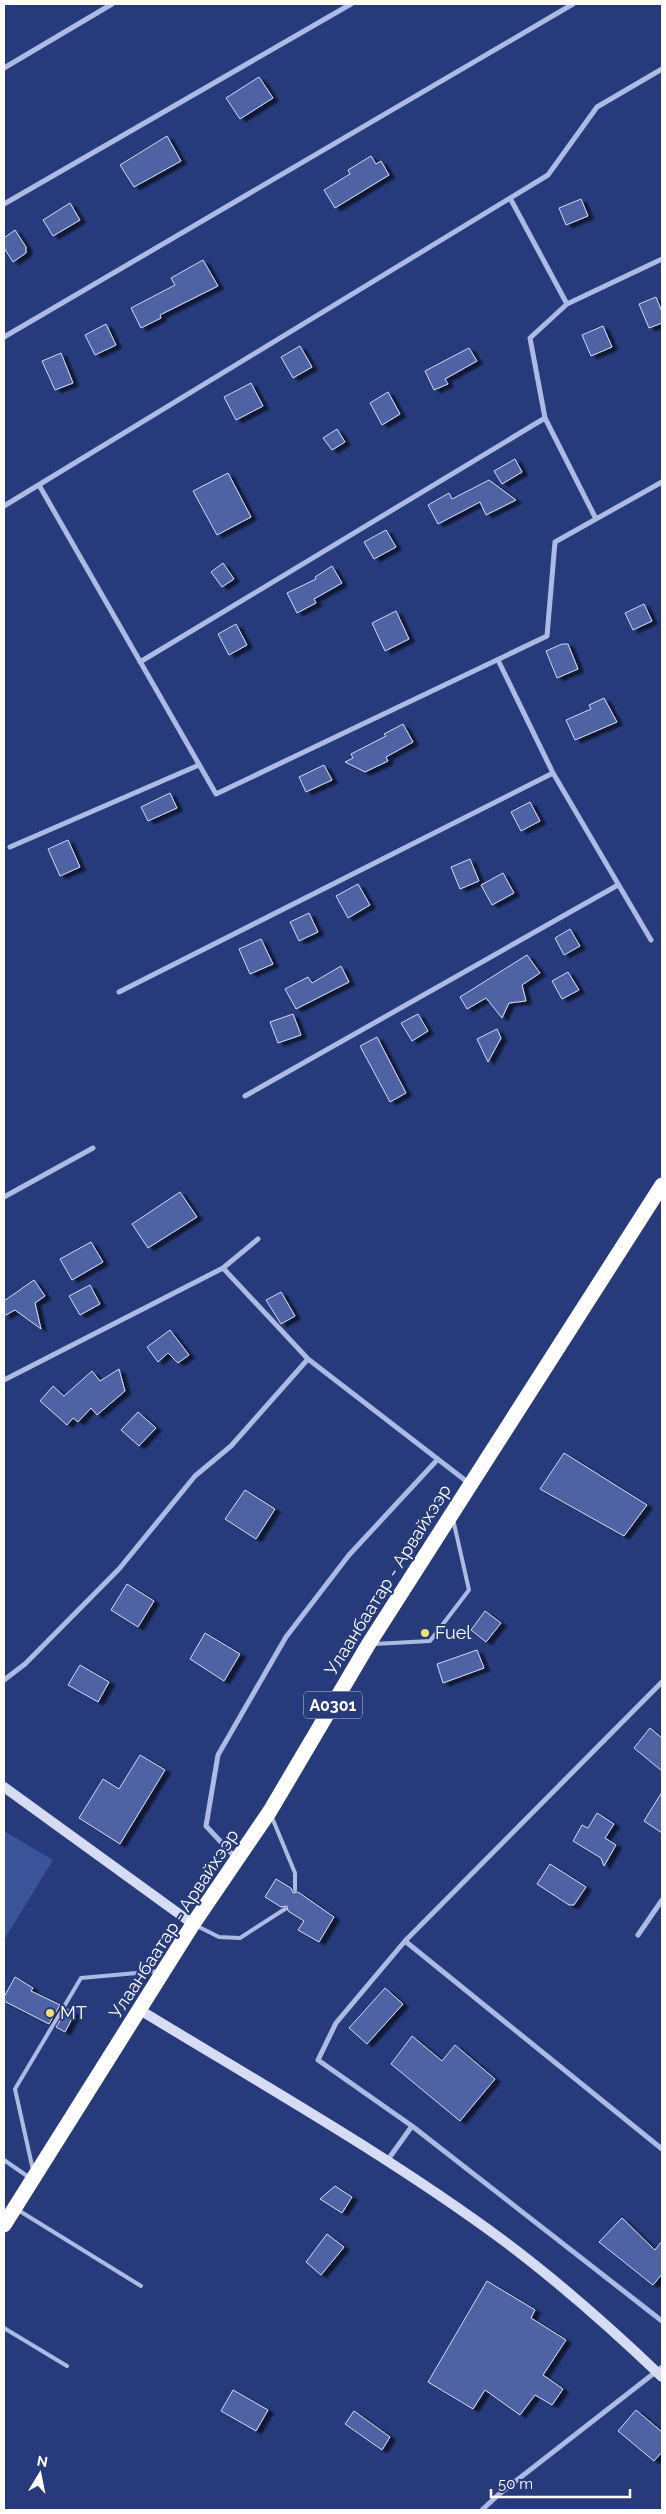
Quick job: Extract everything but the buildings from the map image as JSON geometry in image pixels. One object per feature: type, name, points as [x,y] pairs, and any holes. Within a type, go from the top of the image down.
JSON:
[{"type":"highway","name":"Улаанбаатар - Арвайхээр","points":[[4,2225],[33,2176],[166,1970],[193,1924],[270,1811],[368,1645],[662,1185]]},
{"type":"street","points":[[4,68],[112,4]]},
{"type":"street","points":[[4,204],[352,4]]},
{"type":"street","points":[[4,337],[573,4]]},
{"type":"street","points":[[4,506],[548,174],[596,107],[662,69]]},
{"type":"street","points":[[510,198],[567,304]]},
{"type":"street","points":[[596,519],[545,418],[530,338],[567,304],[662,258]]},
{"type":"street","points":[[140,662],[545,418]]},
{"type":"street","points":[[39,485],[216,794],[547,636],[555,542],[662,482]]},
{"type":"street","points":[[498,660],[553,773],[651,940]]},
{"type":"street","points":[[10,847],[199,765]]},
{"type":"street","points":[[119,992],[553,773]]},
{"type":"street","points":[[245,1096],[618,885]]},
{"type":"street","points":[[4,1197],[93,1148]]},
{"type":"street","points":[[4,1380],[223,1268],[258,1239]]},
{"type":"street","points":[[223,1268],[308,1359],[470,1485]]},
{"type":"street","points":[[4,1680],[25,1664],[119,1569],[195,1476],[231,1446],[308,1359]]},
{"type":"street","points":[[237,1860],[206,1826],[218,1755],[286,1637],[349,1555],[438,1460]]},
{"type":"street","points":[[662,1682],[405,1941],[336,2024],[318,2060],[412,2126],[662,2321]]},
{"type":"street","points":[[4,1787],[193,1924]]},
{"type":"street","points":[[638,1936],[662,1900]]},
{"type":"street","points":[[405,1941],[662,2149]]},
{"type":"street","points":[[140,2010],[387,2161],[503,2240],[556,2281],[661,2372],[498,2495],[482,2510]]},
{"type":"street","points":[[387,2161],[412,2126]]},
{"type":"lane","points":[[368,1645],[430,1641],[469,1590],[452,1514]]},
{"type":"lane","points":[[270,1811],[296,1873],[295,1890]]},
{"type":"lane","points":[[193,1924],[219,1938],[240,1938],[284,1909]]},
{"type":"lane","points":[[33,2176],[15,2089],[81,1978],[166,1970]]},
{"type":"lane","points":[[4,2160],[33,2176]]},
{"type":"lane","points":[[14,2208],[142,2286]]},
{"type":"lane","points":[[4,2328],[67,2366]]},
{"type":"shaded area","points":[[4,1831],[53,1860],[4,1940]]},
{"type":"place","name":"Fuel","points":[[425,1633]]},
{"type":"place","name":"МТ","points":[[50,2013]]}]
